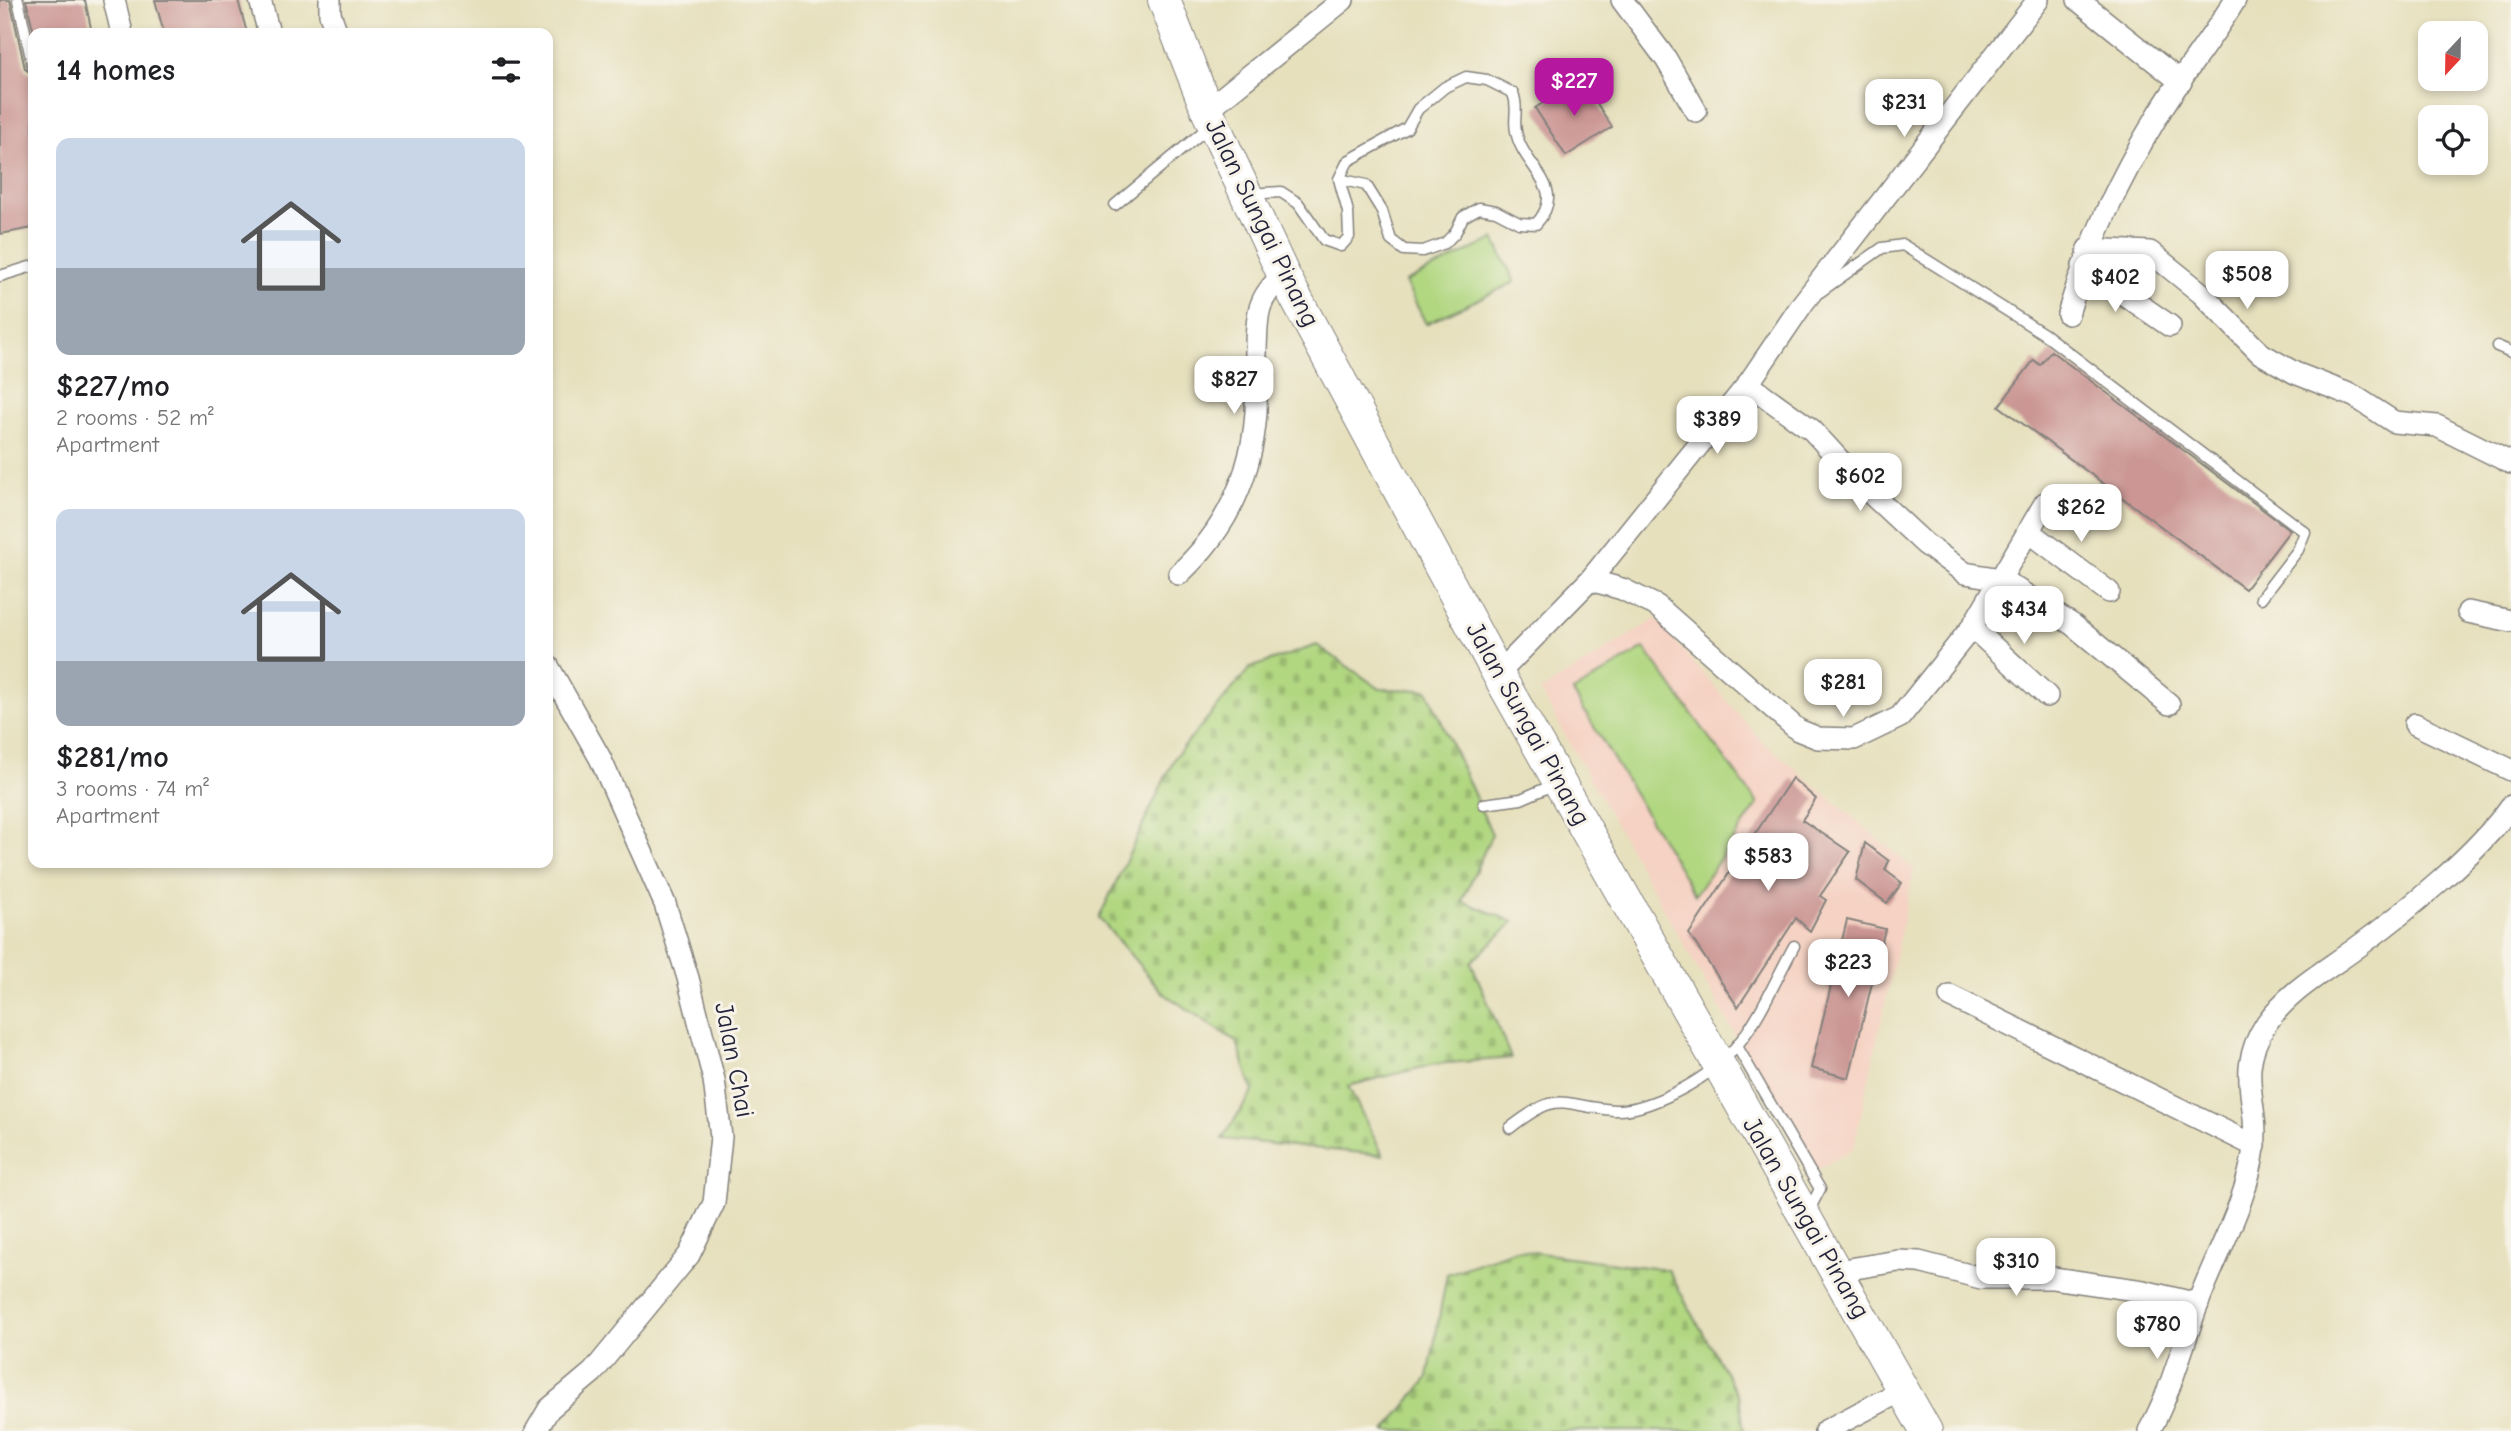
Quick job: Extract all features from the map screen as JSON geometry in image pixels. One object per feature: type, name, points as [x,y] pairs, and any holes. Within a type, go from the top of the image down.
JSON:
[{"type":"main road","name":"Jalan Sungai Pinang","points":[[1164,0],[1210,116],[1283,274],[1498,674],[1729,1057],[1805,1217],[1926,1431]]},
{"type":"street","points":[[114,0],[120,28]]},
{"type":"street","points":[[260,0],[268,28]]},
{"type":"street","points":[[330,0],[330,14],[335,28]]},
{"type":"street","points":[[1210,116],[1343,0]]},
{"type":"street","points":[[1622,0],[1666,59],[1696,111]]},
{"type":"street","points":[[1498,674],[1590,580],[1748,384],[1803,303],[2038,0]]},
{"type":"street","points":[[2078,0],[2181,82]]},
{"type":"street","points":[[2068,314],[2085,258],[2158,115],[2235,0]]},
{"type":"street","points":[[2085,258],[2150,252],[2201,293],[2260,353],[2283,367],[2354,396],[2394,422],[2437,426],[2511,463]]},
{"type":"street","points":[[2085,258],[2170,326]]},
{"type":"street","points":[[1179,574],[1216,536],[1229,514],[1242,475],[1256,415],[1260,306],[1283,274]]},
{"type":"street","points":[[1748,384],[1812,430],[1866,489],[1925,544],[1965,573],[2001,579],[2073,625],[2169,704]]},
{"type":"street","points":[[1590,580],[1622,589],[1657,606],[1798,730],[1818,738],[1854,739],[1900,717],[1972,627],[2045,503]]},
{"type":"street","points":[[2028,531],[2109,592]]},
{"type":"street","points":[[2468,612],[2511,621]]},
{"type":"street","points":[[1972,627],[2048,696]]},
{"type":"street","name":"Jalan Chai","points":[[536,1431],[549,1409],[593,1371],[689,1255],[714,1203],[720,1168],[721,1137],[714,1080],[688,978],[664,904],[600,758],[553,675]]},
{"type":"street","points":[[2415,724],[2511,770]]},
{"type":"street","points":[[2149,1431],[2169,1391],[2197,1304],[2246,1182],[2255,1146],[2248,1081],[2250,1066],[2265,1026],[2276,1011],[2433,885],[2483,839],[2511,806]]},
{"type":"street","points":[[1950,996],[2255,1146]]},
{"type":"street","points":[[1837,1271],[1898,1261],[1919,1262],[1981,1278],[2053,1278],[2143,1291],[2197,1304]]},
{"type":"street","points":[[1825,1431],[1903,1390]]},
{"type":"lane","points":[[18,0],[28,45]]},
{"type":"lane","points":[[1246,194],[1281,192],[1298,204],[1324,240],[1340,246],[1349,237],[1348,212],[1339,179],[1348,162],[1407,128],[1418,108],[1445,87],[1466,77],[1487,80],[1513,93],[1518,108],[1516,131],[1549,195],[1549,210],[1536,224],[1519,223],[1496,211],[1479,208],[1462,217],[1455,233],[1446,243],[1423,251],[1404,250],[1391,240],[1382,211],[1366,186],[1339,179]]},
{"type":"lane","points":[[1115,205],[1210,116]]},
{"type":"lane","points":[[1803,303],[1882,248],[1903,244],[2044,334],[2305,532],[2298,550],[2261,598]]},
{"type":"lane","points":[[0,276],[28,268]]},
{"type":"lane","points":[[2497,346],[2511,352]]},
{"type":"lane","points":[[1485,804],[1521,799],[1561,782]]},
{"type":"lane","points":[[1510,1128],[1543,1104],[1557,1101],[1629,1110],[1676,1093],[1729,1057],[1794,946]]},
{"type":"shaded area","points":[[1656,619],[1761,740],[1914,869],[1854,1148],[1813,1172],[1540,691]]},
{"type":"green space","points":[[1494,239],[1515,282],[1426,324],[1405,282]]},
{"type":"green space","points":[[1317,645],[1380,689],[1427,690],[1492,834],[1462,901],[1514,922],[1471,962],[1511,1058],[1435,1064],[1348,1086],[1383,1155],[1222,1139],[1253,1092],[1237,1042],[1163,993],[1099,918],[1175,757],[1250,668]]},
{"type":"green space","points":[[1644,648],[1758,804],[1695,895],[1573,692]]},
{"type":"green space","points":[[1516,1250],[1668,1270],[1739,1397],[1744,1431],[1385,1431],[1428,1378],[1447,1274]]},
{"type":"building","points":[[0,0],[10,0],[25,69],[28,71],[28,229],[0,234]]},
{"type":"building","points":[[26,0],[85,0],[91,28],[33,28]]},
{"type":"building","points":[[155,0],[238,0],[246,28],[163,28]]},
{"type":"building","points":[[1581,79],[1612,127],[1566,156],[1535,108]]},
{"type":"building","points":[[2051,351],[2290,530],[2245,589],[1999,406],[2034,360],[2040,365]]},
{"type":"building","points":[[1792,778],[1816,799],[1802,820],[1850,852],[1820,896],[1826,900],[1810,931],[1796,918],[1738,1007],[1689,934]]},
{"type":"building","points":[[1865,843],[1889,861],[1885,870],[1902,883],[1887,903],[1856,880]]},
{"type":"building","points":[[1847,920],[1885,929],[1849,1078],[1811,1068]]}]
